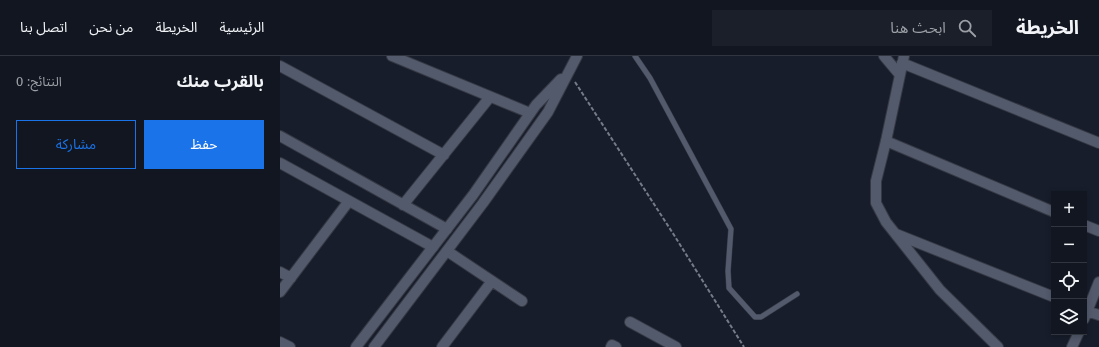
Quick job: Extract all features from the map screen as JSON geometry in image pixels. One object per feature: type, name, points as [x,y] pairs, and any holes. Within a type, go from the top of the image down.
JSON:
[{"type":"street","points":[[392,56],[530,113]]},
{"type":"street","points":[[374,347],[483,203],[548,112],[577,56]]},
{"type":"street","points":[[884,56],[900,75]]},
{"type":"street","points":[[998,347],[940,290],[882,215],[876,203],[875,196],[878,172],[886,142],[903,60],[1099,142]]},
{"type":"street","points":[[280,66],[444,155]]},
{"type":"street","points":[[356,347],[473,195],[536,105],[568,71]]},
{"type":"street","points":[[404,205],[490,97]]},
{"type":"street","points":[[280,136],[447,229]]},
{"type":"street","points":[[886,142],[1051,211]]},
{"type":"street","points":[[280,163],[433,247]]},
{"type":"street","points":[[280,292],[349,201]]},
{"type":"street","points":[[1087,226],[1099,231]]},
{"type":"street","points":[[896,234],[1051,296]]},
{"type":"street","points":[[447,251],[522,301]]},
{"type":"street","points":[[280,272],[291,278]]},
{"type":"street","points":[[442,347],[492,281]]},
{"type":"street","points":[[1087,309],[1099,282]]},
{"type":"street","points":[[1087,313],[1099,316]]},
{"type":"street","points":[[630,322],[676,347]]},
{"type":"street","points":[[1072,347],[1078,335]]},
{"type":"street","points":[[280,342],[290,347]]},
{"type":"street","points":[[611,347],[612,345],[616,347]]},
{"type":"lane","points":[[635,56],[650,78],[731,229],[728,271],[729,288],[755,317],[761,317],[797,294]]},
{"type":"path","points":[[568,71],[744,347]]}]
